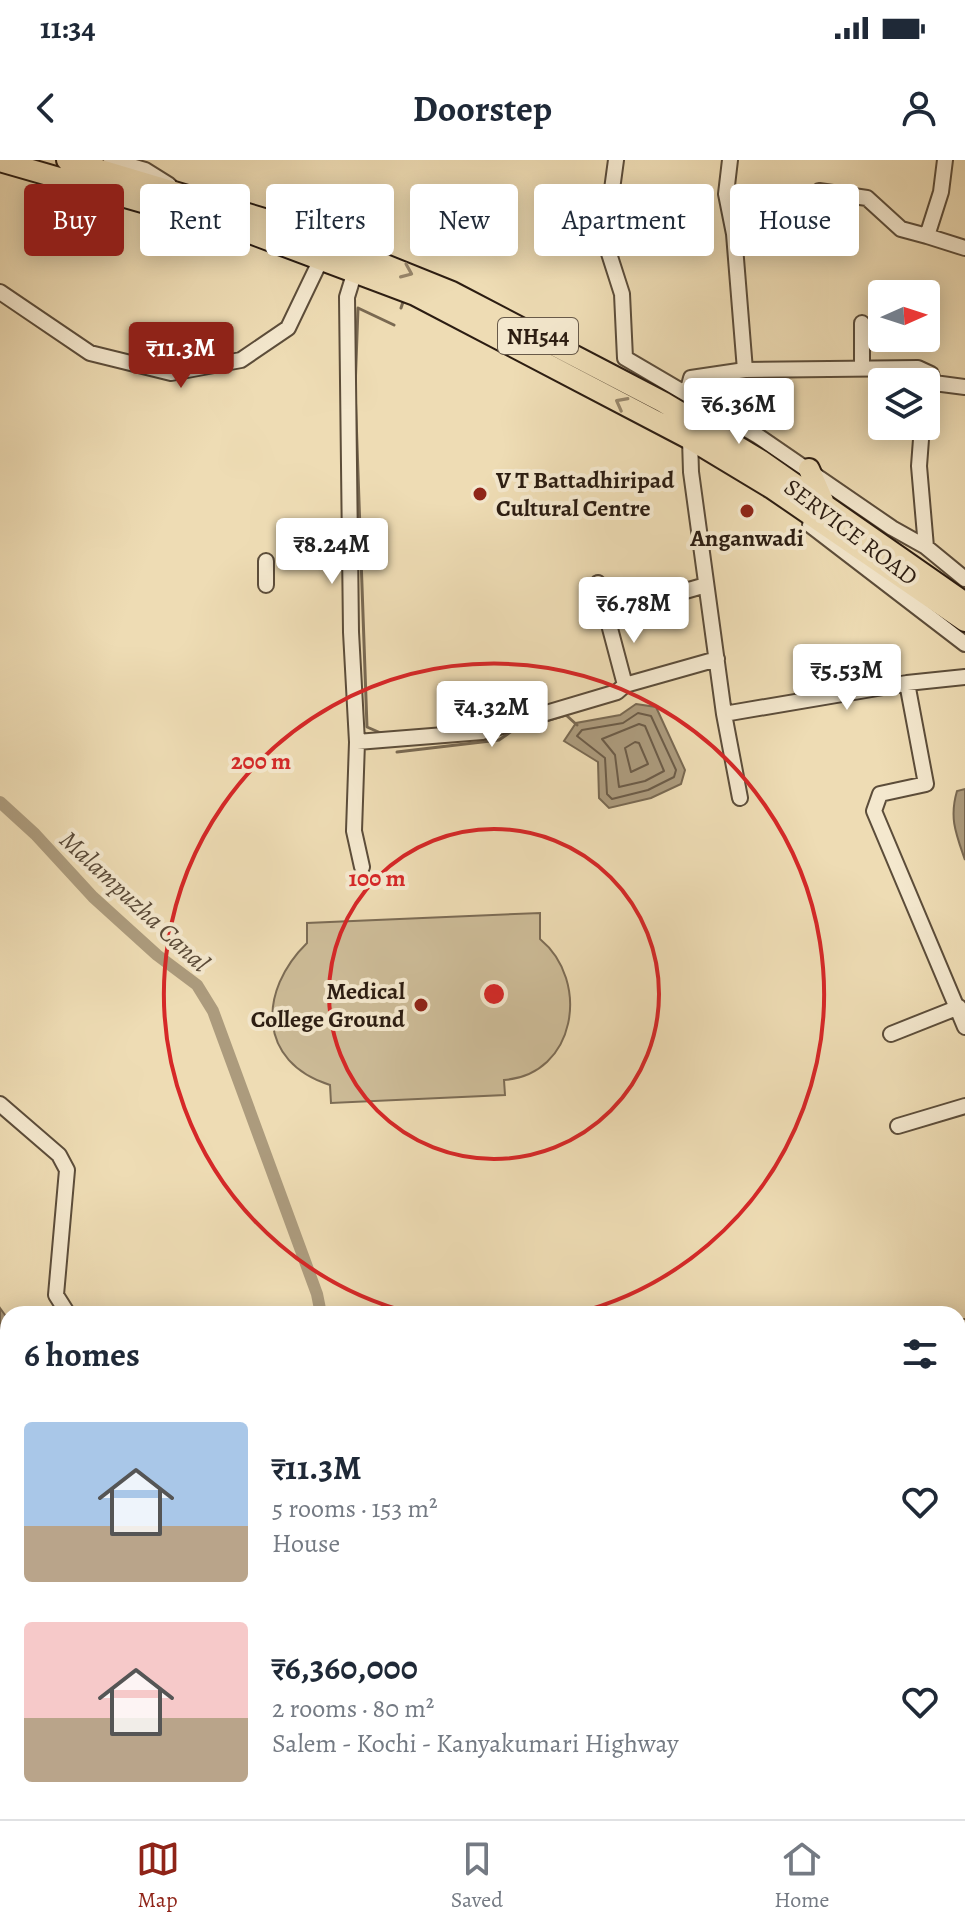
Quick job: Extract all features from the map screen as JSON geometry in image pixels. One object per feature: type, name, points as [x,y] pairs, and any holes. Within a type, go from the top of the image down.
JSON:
[{"type":"highway","name":"NH544","points":[[67,160],[150,184]]},
{"type":"highway","name":"NH544","points":[[0,161],[266,237]]},
{"type":"highway","name":"NH544","points":[[334,256],[355,271],[415,295],[690,439],[773,489],[965,621]]},
{"type":"highway","name":"NH544","points":[[343,256],[452,292],[624,380],[823,501],[965,603]]},
{"type":"highway","points":[[809,469],[823,501]]},
{"type":"street","points":[[111,160],[145,170],[167,184]]},
{"type":"street","name":"SERVICE ROAD","points":[[616,160],[605,241],[622,294],[625,358],[809,469],[892,528],[926,547],[965,579]]},
{"type":"street","points":[[730,160],[726,194],[730,214]]},
{"type":"street","points":[[927,236],[941,192],[945,160]]},
{"type":"street","points":[[859,197],[867,198],[901,229],[965,248]]},
{"type":"street","points":[[0,292],[90,353],[171,373],[241,360],[288,328],[322,256]]},
{"type":"street","points":[[736,256],[745,370]]},
{"type":"street","points":[[355,271],[347,297],[351,632],[357,742],[354,831],[362,867]]},
{"type":"street","points":[[862,323],[862,367]]},
{"type":"street","points":[[687,393],[691,378],[745,370],[918,368]]},
{"type":"street","points":[[940,384],[965,387]]},
{"type":"street","points":[[690,439],[691,472],[706,585],[724,714],[740,798]]},
{"type":"street","points":[[921,440],[919,466],[926,547]]},
{"type":"street","name":"SERVICE ROAD","points":[[713,453],[733,476],[811,526],[965,644]]},
{"type":"street","points":[[854,523],[892,528]]},
{"type":"street","points":[[266,561],[266,585]]},
{"type":"street","points":[[598,583],[625,685]]},
{"type":"street","points":[[606,614],[706,585]]},
{"type":"street","points":[[357,742],[391,743],[482,732],[617,692],[625,685],[717,659]]},
{"type":"street","points":[[724,714],[907,683],[965,677]]},
{"type":"street","points":[[907,683],[926,784],[880,794],[874,811],[965,1027]]},
{"type":"street","points":[[891,1034],[959,1007]]},
{"type":"street","points":[[0,1104],[59,1155],[67,1170],[56,1295],[63,1306]]},
{"type":"street","points":[[898,1126],[965,1106]]},
{"type":"shaded area","points":[[540,913],[540,939],[556,957],[566,978],[570,1001],[568,1023],[560,1044],[547,1062],[528,1074],[504,1080],[505,1095],[331,1103],[330,1085],[306,1074],[289,1060],[278,1043],[273,1023],[273,1003],[291,962],[307,943],[307,923]]},
{"type":"water","points":[[636,704],[656,707],[685,770],[681,784],[651,798],[609,808],[599,798],[598,762],[564,741],[576,723],[620,715]]},
{"type":"water","points":[[965,789],[965,860],[956,834],[954,810],[957,791]]},
{"type":"waterway","points":[[401,308],[403,302]]},
{"type":"waterway","points":[[383,734],[367,727],[355,389],[358,308],[394,325]]},
{"type":"waterway","points":[[397,752],[499,740],[512,731],[566,715],[577,725]]},
{"type":"waterway","name":"Malampuzha Canal","points":[[0,802],[35,834],[93,897],[157,955],[197,985],[213,1011],[319,1306]]},
{"type":"place","name":"V T Battadhiripad Cultural Centre","points":[[480,494]]},
{"type":"place","name":"Anganwadi","points":[[747,511]]},
{"type":"place","name":"Medical College Ground","points":[[421,1005]]}]
